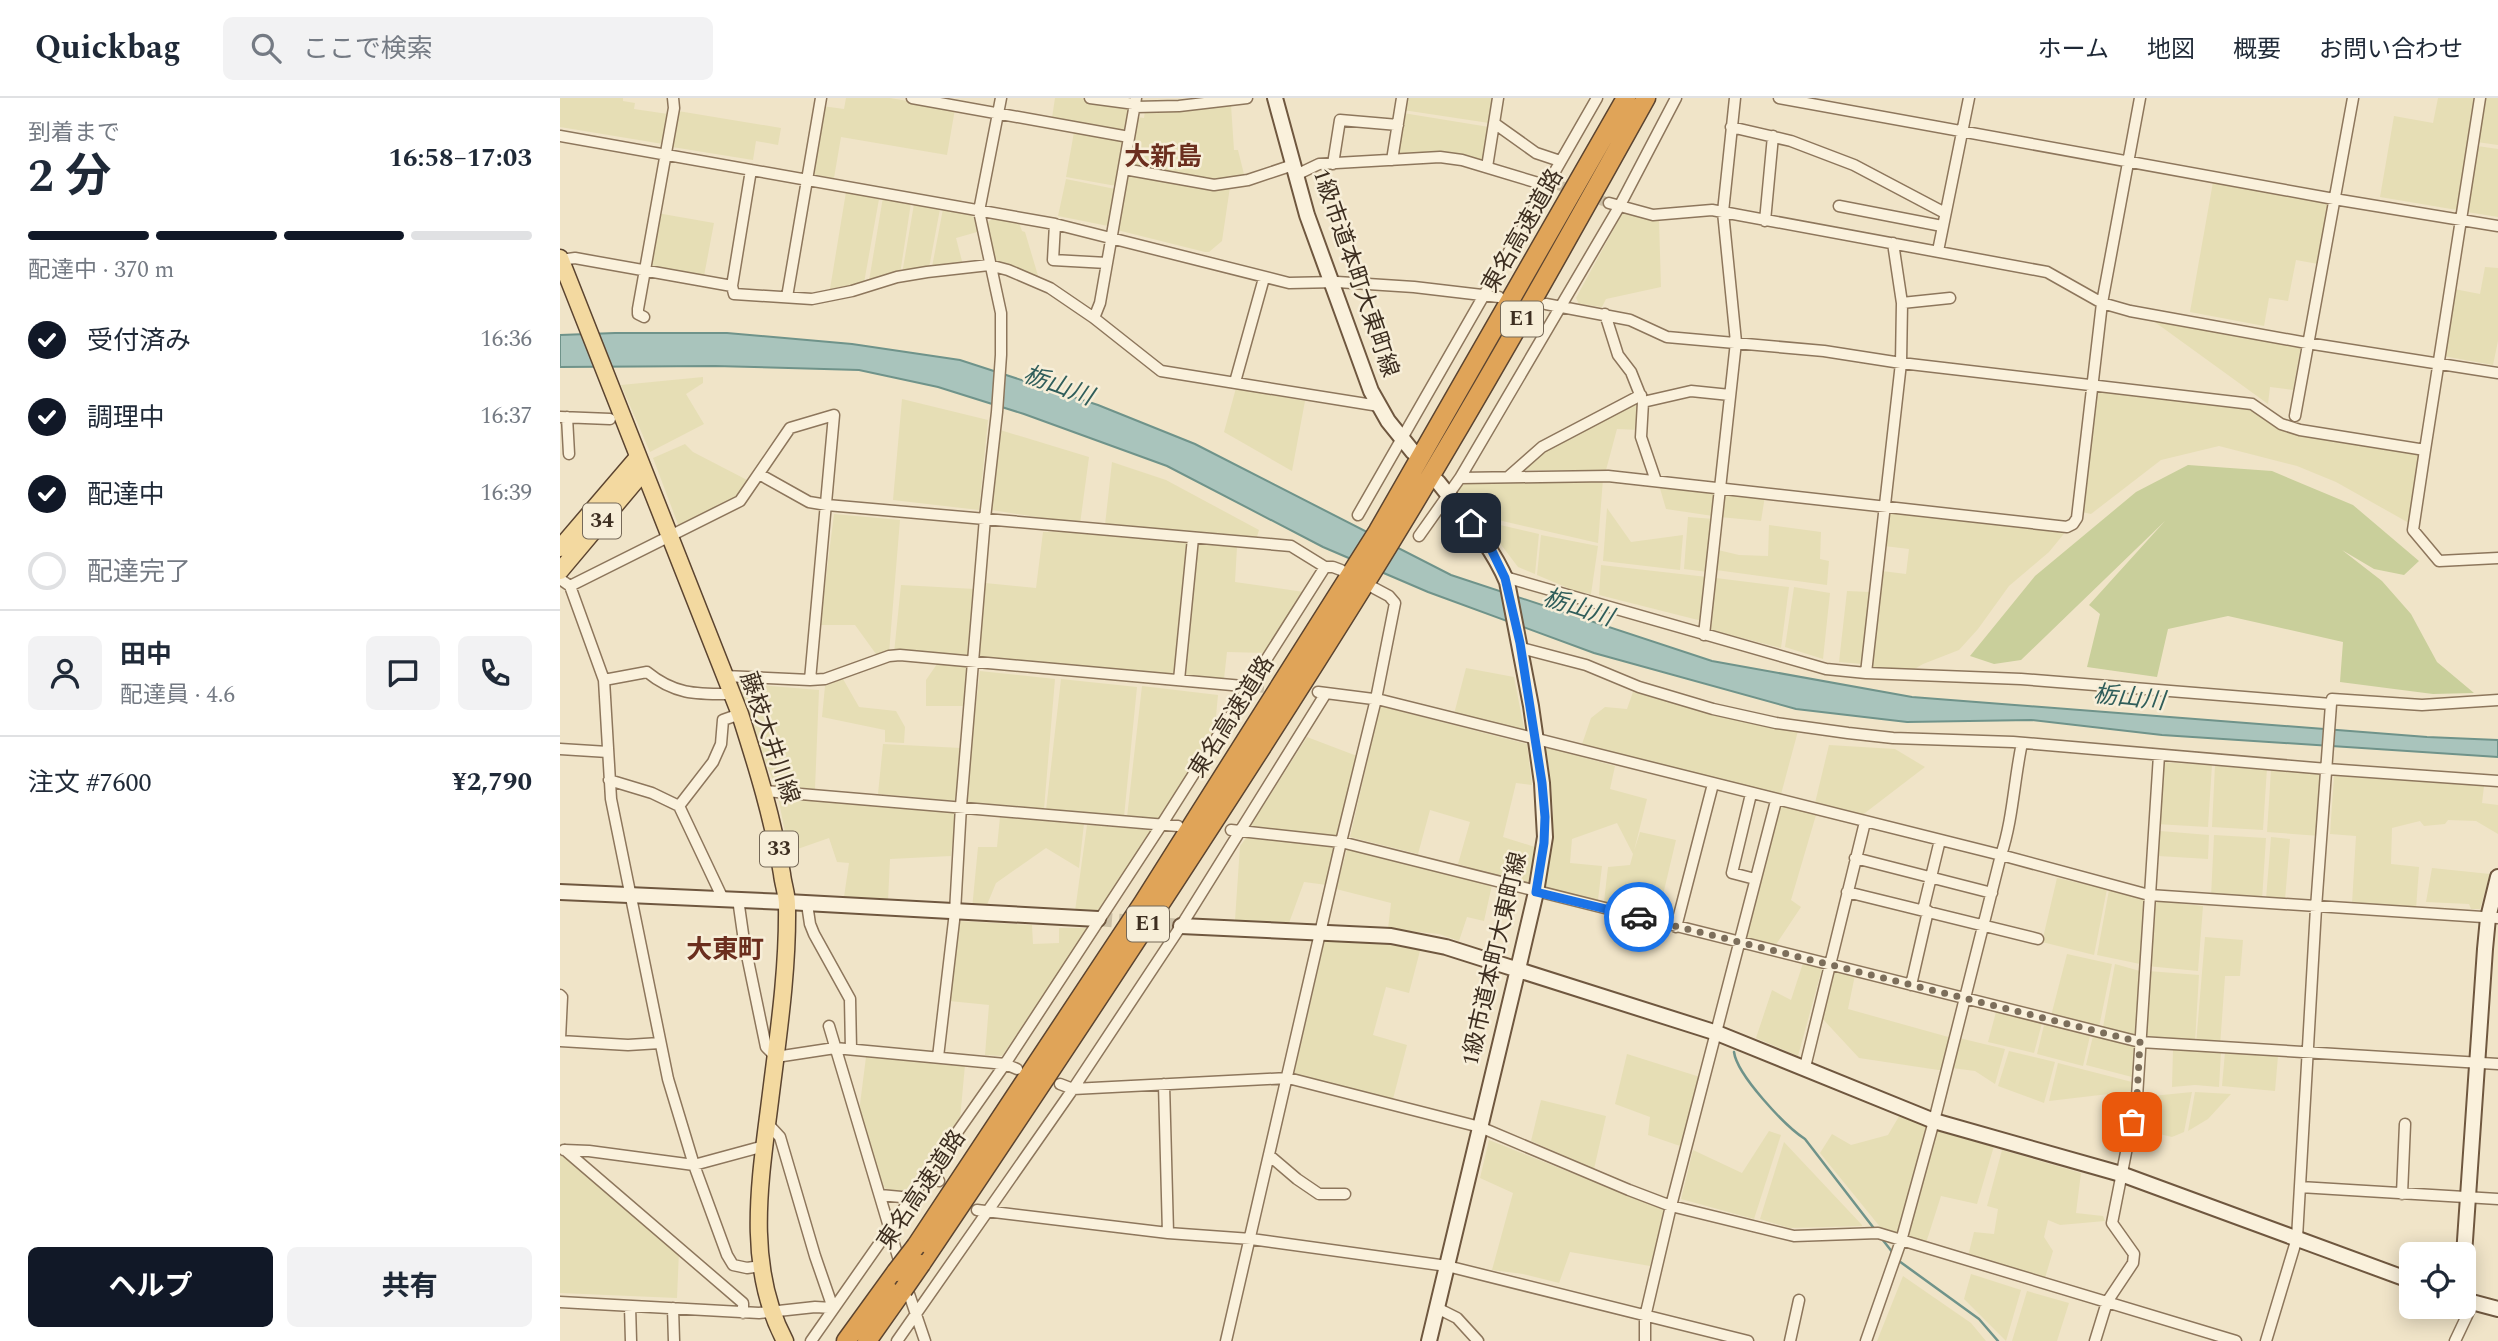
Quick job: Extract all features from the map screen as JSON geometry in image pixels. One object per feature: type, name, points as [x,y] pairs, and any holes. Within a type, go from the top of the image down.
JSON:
[{"type":"highway","name":"東名高速道路","points":[[1385,534],[1626,98]]},
{"type":"highway","name":"東名高速道路","points":[[867,1341],[1157,910],[1385,534],[1557,258],[1646,98]]},
{"type":"highway","name":"東名高速道路","points":[[846,1341],[916,1246],[1359,577]]},
{"type":"main road","name":"藤枝大井川線","points":[[560,259],[740,714],[765,791],[777,840],[787,902],[783,990],[764,1146],[758,1235],[761,1266],[772,1312],[785,1341]]},
{"type":"main road","name":"34","points":[[562,540],[641,464]]},
{"type":"main road","name":"34","points":[[560,571],[641,464]]},
{"type":"street","points":[[644,317],[638,314],[638,309],[674,107],[673,98]]},
{"type":"street","points":[[787,297],[821,98]]},
{"type":"street","points":[[912,98],[1129,137]]},
{"type":"street","points":[[938,1057],[955,912],[961,806],[1001,355],[1001,313],[979,211],[1000,98]]},
{"type":"street","points":[[1090,98],[1179,107],[1247,98]]},
{"type":"street","name":"1級市道本町大東町線","points":[[1275,98],[1307,215],[1330,282],[1379,407],[1413,453]]},
{"type":"street","points":[[1392,160],[1402,98]]},
{"type":"street","points":[[1487,167],[1498,98]]},
{"type":"street","points":[[1358,515],[1597,98]]},
{"type":"street","points":[[1419,536],[1460,478],[1676,98]]},
{"type":"street","points":[[1704,635],[1736,342],[1723,212],[1735,98]]},
{"type":"street","points":[[1779,98],[1837,103],[1964,131],[2334,199],[2498,226]]},
{"type":"street","points":[[1938,251],[1969,98]]},
{"type":"street","points":[[1460,478],[1608,476],[2067,527],[2073,524],[2077,519],[2102,303],[2140,98]]},
{"type":"street","points":[[2295,416],[2353,98]]},
{"type":"street","points":[[2480,98],[2413,530],[2439,561],[2498,558]]},
{"type":"street","points":[[1094,318],[1100,303],[1135,103]]},
{"type":"street","points":[[1333,164],[1340,120],[1398,125]]},
{"type":"street","points":[[1494,123],[1536,153],[1560,161]]},
{"type":"street","points":[[1731,127],[1773,136],[1854,165],[1945,213]]},
{"type":"street","points":[[560,136],[1055,224],[1289,283],[1330,282],[1414,287],[1499,297]]},
{"type":"street","points":[[1765,220],[1773,136]]},
{"type":"street","points":[[1124,169],[1214,184],[1248,180],[1319,164],[1440,157],[1462,160],[1550,184]]},
{"type":"street","points":[[751,170],[732,286],[734,295],[812,299],[907,275],[989,265],[1050,288],[1094,318],[1161,371],[1379,407]]},
{"type":"street","points":[[1614,205],[1653,215],[1703,210],[1723,212],[2047,271],[2102,303],[2130,311],[2307,343],[2498,373]]},
{"type":"street","points":[[1839,206],[1942,226]]},
{"type":"street","points":[[1055,224],[1054,260],[1107,263]]},
{"type":"street","points":[[1866,673],[1901,363],[1902,303],[1893,243]]},
{"type":"street","points":[[560,259],[575,258],[732,286]]},
{"type":"street","points":[[1235,383],[1264,278]]},
{"type":"street","points":[[1902,303],[1950,298]]},
{"type":"street","points":[[1546,304],[1630,320],[1667,337],[1824,351],[1901,363],[2252,404],[2281,424],[2300,430],[2425,450]]},
{"type":"street","points":[[1605,314],[1618,355],[1631,372],[1642,398],[1642,437],[1656,481]]},
{"type":"street","points":[[1507,478],[1542,447],[1642,398],[1691,391],[1730,395]]},
{"type":"street","points":[[570,586],[740,501],[790,428],[834,415],[810,680]]},
{"type":"street","points":[[569,454],[563,417],[610,419]]},
{"type":"street","points":[[759,474],[809,502],[827,505],[1291,546],[1325,567],[1333,566],[1359,577],[1389,596],[1395,603],[1376,699],[1226,1341]]},
{"type":"street","name":"1級市道本町大東町線","points":[[1429,1341],[1536,892],[1545,837],[1542,783],[1520,646],[1506,580],[1483,538],[1438,482]]},
{"type":"street","points":[[1180,680],[1193,538]]},
{"type":"street","points":[[811,1341],[1005,1064],[1252,687],[1325,567]]},
{"type":"street","points":[[560,579],[570,586],[604,680],[609,780],[668,1079],[711,1215],[733,1265],[747,1268],[761,1266]]},
{"type":"street","points":[[1506,580],[1826,669],[1866,673],[2021,678],[2332,704]]},
{"type":"street","points":[[1520,646],[1586,665],[1639,687],[1713,709],[1776,723],[1893,738],[2022,743],[2498,781]]},
{"type":"street","points":[[724,676],[825,679],[889,656],[900,655],[1252,687]]},
{"type":"street","points":[[604,680],[647,672],[662,684],[690,694],[731,694]]},
{"type":"street","points":[[897,1341],[1073,1089],[1181,926],[1236,831],[1322,693],[1376,699],[2001,855],[2149,895],[2493,918]]},
{"type":"street","points":[[2266,1341],[2297,1238],[2316,908],[2332,699],[2422,705],[2498,700]]},
{"type":"street","points":[[678,806],[713,762],[721,744],[723,720],[740,714]]},
{"type":"street","points":[[1866,1341],[1901,1241],[1934,1121],[2001,855],[2009,833],[2015,775],[2022,743]]},
{"type":"street","points":[[560,749],[608,752]]},
{"type":"street","points":[[2095,1341],[2106,1302],[2133,1263],[2134,1254],[2112,1223],[2137,1097],[2160,755]]},
{"type":"street","points":[[609,780],[652,793],[678,806],[723,899]]},
{"type":"street","points":[[1676,927],[1713,784]]},
{"type":"street","points":[[765,791],[1178,826]]},
{"type":"street","points":[[1751,794],[1732,873],[1755,879]]},
{"type":"street","points":[[1645,1341],[1645,1317],[1671,1206],[1776,801]]},
{"type":"street","points":[[1805,1067],[1865,822]]},
{"type":"street","points":[[1236,831],[1341,842],[2140,1042],[2498,1064]]},
{"type":"street","points":[[1911,985],[1940,840]]},
{"type":"street","points":[[1855,858],[1992,893]]},
{"type":"street","points":[[2465,1242],[2477,1063],[2498,877]]},
{"type":"street","points":[[560,892],[1098,919]]},
{"type":"street","points":[[1847,892],[2038,939]]},
{"type":"street","points":[[738,899],[766,1048],[776,1057],[835,1048],[1005,1064],[1017,1069]]},
{"type":"street","points":[[807,904],[814,934],[850,999],[851,1049]]},
{"type":"street","points":[[1181,926],[1418,940],[1717,1033],[1934,1121],[2121,1174],[2399,1276]]},
{"type":"street","points":[[560,995],[560,1040],[628,1045],[660,1043]]},
{"type":"street","points":[[829,1026],[925,1341]]},
{"type":"street","points":[[1060,1084],[1073,1089],[1288,1078],[1480,1127],[1671,1206],[1794,1236],[1878,1233],[2236,1341]]},
{"type":"street","points":[[1164,1084],[1168,1233]]},
{"type":"street","points":[[767,1123],[780,1137],[833,1308]]},
{"type":"street","points":[[2402,1194],[2406,1125]]},
{"type":"street","points":[[563,1150],[694,1165],[764,1146]]},
{"type":"street","points":[[563,1150],[743,1303],[743,1313]]},
{"type":"street","points":[[1270,1156],[1319,1194],[1345,1194]]},
{"type":"street","points":[[927,1175],[939,1181]]},
{"type":"street","points":[[2300,1187],[2498,1199]]},
{"type":"street","points":[[880,1195],[912,1198]]},
{"type":"street","points":[[977,1210],[1168,1233],[1251,1239],[1447,1266],[1748,1341]]},
{"type":"street","points":[[1790,1341],[1799,1300]]},
{"type":"street","points":[[560,1302],[743,1313],[833,1308]]},
{"type":"street","points":[[2476,1303],[2498,1309]]},
{"type":"street","points":[[630,1306],[631,1341]]},
{"type":"street","points":[[673,1308],[674,1341]]},
{"type":"street","points":[[1437,1308],[1457,1318],[1478,1341]]},
{"type":"street","points":[[2455,1341],[2462,1319]]},
{"type":"shaded area","points":[[560,98],[623,98],[623,101],[635,103],[634,109],[668,114],[663,144],[560,127]]},
{"type":"shaded area","points":[[846,98],[890,98],[955,109],[947,155],[841,137],[834,178],[810,174],[822,106],[844,109]]},
{"type":"shaded area","points":[[1055,98],[1081,98],[1129,108],[1125,132],[1052,118]]},
{"type":"shaded area","points":[[1406,98],[1493,98],[1489,123],[1403,110]]},
{"type":"shaded area","points":[[2438,98],[2477,98],[2457,210],[2380,197],[2394,116],[2433,123]]},
{"type":"shaded area","points":[[2484,98],[2498,98],[2498,145],[2477,142]]},
{"type":"shaded area","points":[[1231,105],[1234,150],[1238,150],[1245,178],[1212,181],[1128,166],[1137,117],[1144,118],[1145,111],[1191,110]]},
{"type":"shaded area","points":[[678,111],[781,128],[778,145],[756,141],[753,160],[672,147]]},
{"type":"shaded area","points":[[1403,113],[1489,127],[1484,162],[1395,156]]},
{"type":"shaded area","points":[[1074,132],[1124,141],[1116,186],[1066,177]]},
{"type":"shaded area","points":[[2477,146],[2498,149],[2498,217],[2467,212]]},
{"type":"shaded area","points":[[1127,173],[1230,187],[1222,241],[1209,252],[1205,252],[1117,230]]},
{"type":"shaded area","points":[[1066,179],[1115,189],[1108,226],[1058,216]]},
{"type":"shaded area","points":[[2213,182],[2329,203],[2318,264],[2296,260],[2288,301],[2269,298],[2264,326],[2190,312]]},
{"type":"shaded area","points":[[846,192],[879,199],[864,283],[830,289]]},
{"type":"shaded area","points":[[883,197],[911,203],[900,274],[869,281]]},
{"type":"shaded area","points":[[914,204],[940,209],[929,268],[902,274]]},
{"type":"shaded area","points":[[943,209],[970,214],[974,218],[977,232],[956,238],[963,265],[932,267]]},
{"type":"shaded area","points":[[1623,212],[1659,220],[1661,287],[1606,299],[1602,307],[1579,304],[1576,298]]},
{"type":"shaded area","points":[[657,213],[714,223],[704,276],[647,268]]},
{"type":"shaded area","points":[[992,219],[1019,223],[1025,232],[1039,279],[995,263],[986,226]]},
{"type":"shaded area","points":[[2485,267],[2498,268],[2498,341],[2493,365],[2443,356],[2454,289],[2480,294]]},
{"type":"shaded area","points":[[2152,320],[2301,346],[2293,390],[2270,387],[2268,404]]},
{"type":"shaded area","points":[[703,377],[703,383],[686,394],[704,424],[650,452],[621,385]]},
{"type":"shaded area","points":[[1236,388],[1305,401],[1292,471],[1224,432]]},
{"type":"shaded area","points":[[2096,389],[2250,406],[2279,426],[2422,453],[2409,523],[2336,482],[2297,466],[2219,446],[2161,460],[2091,514],[2082,512]]},
{"type":"shaded area","points":[[902,399],[988,420],[979,510],[893,500]]},
{"type":"shaded area","points":[[1639,402],[1639,430],[1617,429],[1606,470],[1521,470],[1539,454],[1595,422]]},
{"type":"shaded area","points":[[1000,430],[1089,457],[1080,524],[992,510]]},
{"type":"shaded area","points":[[685,444],[693,452],[749,481],[737,498],[679,527],[653,458]]},
{"type":"shaded area","points":[[1112,462],[1166,480],[1259,530],[1256,540],[1105,525]]},
{"type":"shaded area","points":[[1603,479],[1598,543],[1481,516],[1458,492],[1463,482]]},
{"type":"shaded area","points":[[1659,485],[1717,491],[1713,516],[1666,509]]},
{"type":"shaded area","points":[[1722,491],[1765,496],[1761,521],[1720,517]]},
{"type":"shaded area","points":[[1607,508],[1631,542],[1683,535],[1680,570],[1603,561]]},
{"type":"shaded area","points":[[1887,511],[2067,530],[2049,552],[2009,586],[1959,650],[1911,671],[1871,668],[1882,571],[1906,574],[1909,549],[1884,546]]},
{"type":"shaded area","points":[[834,514],[900,520],[889,653],[876,654],[855,625],[820,625]]},
{"type":"shaded area","points":[[1688,517],[1714,519],[1708,572],[1684,569]]},
{"type":"shaded area","points":[[1483,521],[1539,534],[1535,574],[1518,567]]},
{"type":"shaded area","points":[[1769,525],[1821,532],[1820,559],[1829,561],[1827,585],[1716,570],[1718,550],[1739,555],[1768,556]]},
{"type":"shaded area","points":[[1070,531],[1190,541],[1177,675],[978,657],[985,583],[1036,588],[1043,532]]},
{"type":"shaded area","points":[[1541,535],[1598,546],[1591,594],[1575,591],[1537,575]]},
{"type":"shaded area","points":[[1198,543],[1237,547],[1235,582],[1304,592],[1267,653],[1227,652],[1224,679],[1186,675]]},
{"type":"shaded area","points":[[1601,565],[1707,577],[1702,621],[1599,595]]},
{"type":"shaded area","points":[[1716,578],[1789,587],[1781,648],[1711,630]]},
{"type":"shaded area","points":[[901,585],[975,589],[969,655],[894,653]]},
{"type":"shaded area","points":[[1794,587],[1830,593],[1823,659],[1785,647]]},
{"type":"shaded area","points":[[1847,591],[1870,592],[1862,664],[1839,662]]},
{"type":"shaded area","points":[[937,664],[969,666],[963,706],[926,706],[926,680]]},
{"type":"shaded area","points":[[1466,668],[1514,677],[1525,733],[1454,714]]},
{"type":"shaded area","points":[[980,671],[1055,679],[1044,809],[964,802]]},
{"type":"shaded area","points":[[843,679],[859,707],[896,711],[905,727],[904,743],[885,742],[885,730],[822,717],[825,686]]},
{"type":"shaded area","points":[[1061,679],[1137,687],[1124,817],[1046,810]]},
{"type":"shaded area","points":[[737,683],[819,690],[815,789],[775,785],[754,735]]},
{"type":"shaded area","points":[[1142,686],[1218,695],[1214,737],[1159,820],[1127,817]]},
{"type":"shaded area","points":[[1633,692],[1798,731],[1780,798],[1581,747],[1591,718],[1605,707],[1627,709]]},
{"type":"shaded area","points":[[1380,706],[1527,744],[1532,785],[1516,783],[1503,837],[1535,847],[1530,886],[1458,864],[1470,822],[1430,810],[1418,854],[1350,837]]},
{"type":"shaded area","points":[[1307,737],[1357,756],[1338,836],[1249,828]]},
{"type":"shaded area","points":[[883,744],[961,748],[957,801],[878,794]]},
{"type":"shaded area","points":[[1829,745],[1895,749],[1925,767],[1861,816],[1815,803]]},
{"type":"shaded area","points":[[1545,747],[1615,766],[1610,789],[1647,799],[1634,851],[1640,832],[1676,840],[1658,916],[1604,902],[1608,867],[1630,865],[1633,854],[1617,823],[1572,839],[1570,863],[1602,866],[1598,900],[1545,888],[1553,842],[1553,809]]},
{"type":"shaded area","points":[[2160,762],[2212,765],[2208,827],[2156,824]]},
{"type":"shaded area","points":[[2215,765],[2267,768],[2263,830],[2212,827]]},
{"type":"shaded area","points":[[2271,770],[2324,774],[2320,836],[2267,832]]},
{"type":"shaded area","points":[[2334,776],[2484,786],[2482,803],[2498,805],[2498,834],[2476,821],[2448,820],[2445,824],[2424,826],[2420,821],[2392,828],[2391,864],[2419,867],[2416,909],[2352,904],[2356,836],[2330,834]]},
{"type":"shaded area","points":[[778,797],[957,811],[951,856],[890,859],[888,901],[844,897],[849,863],[837,862],[829,838],[789,852]]},
{"type":"shaded area","points":[[1779,805],[1816,815],[1791,900],[1801,907],[1775,946],[1742,941]]},
{"type":"shaded area","points":[[1000,817],[1084,824],[1079,868],[1046,848],[996,883],[984,912],[972,909],[978,847],[997,847]]},
{"type":"shaded area","points":[[1087,825],[1154,830],[1099,912],[1075,911]]},
{"type":"shaded area","points":[[2160,831],[2209,835],[2208,859],[2158,856]]},
{"type":"shaded area","points":[[2214,835],[2266,838],[2262,900],[2211,897]]},
{"type":"shaded area","points":[[2271,837],[2290,839],[2285,900],[2266,899]]},
{"type":"shaded area","points":[[1246,838],[1337,846],[1327,885],[1304,882],[1289,923],[1235,920],[1240,846]]},
{"type":"shaded area","points":[[1347,849],[1492,885],[1484,921],[1467,917],[1459,941],[1439,934],[1388,929],[1391,903],[1336,889]]},
{"type":"shaded area","points":[[2432,868],[2490,874],[2480,909],[2471,909],[2469,904],[2426,902]]},
{"type":"shaded area","points":[[2057,878],[2107,889],[2094,955],[2042,942]]},
{"type":"shaded area","points":[[2109,890],[2148,898],[2140,964],[2097,955]]},
{"type":"shaded area","points":[[2151,900],[2203,906],[2198,971],[2147,966]]},
{"type":"shaded area","points":[[958,921],[1032,925],[1033,944],[1059,943],[1059,928],[1088,928],[1002,1056],[985,1055],[989,1005],[949,1001]]},
{"type":"shaded area","points":[[2205,937],[2243,940],[2240,976],[2225,976],[2220,1046],[2196,1044]]},
{"type":"shaded area","points":[[1325,939],[1421,947],[1409,993],[1386,987],[1373,1035],[1407,1045],[1393,1099],[1294,1074]]},
{"type":"shaded area","points":[[2067,954],[2112,964],[2099,1027],[2051,1016]]},
{"type":"shaded area","points":[[1803,963],[1822,969],[1798,1056],[1756,1038],[1772,990],[1791,1000]]},
{"type":"shaded area","points":[[2115,964],[2140,971],[2135,1036],[2103,1027]]},
{"type":"shaded area","points":[[1831,968],[1855,975],[1848,1009],[1952,1038],[1945,1071],[1859,1058],[1820,1016]]},
{"type":"shaded area","points":[[2148,971],[2199,975],[2195,1042],[2144,1038]]},
{"type":"shaded area","points":[[1996,1012],[2042,1023],[2034,1053],[1988,1042]]},
{"type":"shaded area","points":[[2044,1025],[2090,1036],[2083,1066],[2037,1054]]},
{"type":"shaded area","points":[[2093,1036],[2136,1047],[2132,1077],[2086,1065]]},
{"type":"shaded area","points":[[1959,1038],[2005,1049],[1995,1084],[1975,1071],[1952,1068]]},
{"type":"shaded area","points":[[2173,1049],[2221,1052],[2219,1087],[2172,1087]]},
{"type":"shaded area","points":[[2009,1051],[2055,1062],[2044,1103],[1998,1086]]},
{"type":"shaded area","points":[[2225,1052],[2278,1056],[2275,1091],[2222,1086]]},
{"type":"shaded area","points":[[1627,1054],[1700,1077],[1683,1147],[1648,1135],[1650,1117],[1615,1104]]},
{"type":"shaded area","points":[[866,1057],[965,1065],[960,1119],[909,1192],[889,1192],[882,1185],[859,1112]]},
{"type":"shaded area","points":[[2058,1063],[2132,1082],[2134,1091],[2049,1101]]},
{"type":"shaded area","points":[[2192,1092],[2184,1132],[2172,1137],[2135,1128],[2142,1097]]},
{"type":"shaded area","points":[[2195,1092],[2231,1094],[2208,1119],[2188,1131]]},
{"type":"shaded area","points":[[1541,1100],[1606,1116],[1594,1169],[1531,1141]]},
{"type":"shaded area","points":[[1901,1113],[1929,1125],[1897,1233],[1881,1228],[1820,1153],[1832,1134],[1851,1145],[1888,1135]]},
{"type":"shaded area","points":[[1937,1129],[1994,1146],[1977,1204],[1941,1196],[1926,1243],[1906,1235],[1906,1232]]},
{"type":"shaded area","points":[[1769,1131],[1781,1135],[1754,1219],[1681,1199],[1693,1150],[1742,1173]]},
{"type":"shaded area","points":[[1489,1140],[1665,1210],[1650,1266],[1570,1252],[1559,1283],[1492,1270],[1513,1193],[1480,1178]]},
{"type":"shaded area","points":[[1784,1142],[1862,1226],[1789,1228],[1760,1219]]},
{"type":"shaded area","points":[[2002,1150],[2081,1173],[2076,1213],[2103,1216],[2105,1221],[2060,1225],[2048,1220],[2044,1237],[2053,1251],[2045,1278],[1968,1256],[1974,1232],[1994,1234],[1998,1209],[1987,1206]]},
{"type":"shaded area","points":[[560,1156],[566,1156],[679,1251],[677,1298],[560,1293]]},
{"type":"shaded area","points":[[1971,1274],[2021,1290],[2006,1341],[1964,1299]]},
{"type":"shaded area","points":[[1903,1276],[1971,1323],[1986,1341],[1877,1341]]},
{"type":"shaded area","points":[[2027,1291],[2069,1303],[2057,1341],[2012,1341]]},
{"type":"green space","points":[[2188,465],[2272,471],[2353,505],[2419,561],[2404,575],[2374,569],[2342,550],[2382,581],[2411,614],[2437,662],[2474,693],[2433,694],[2340,682],[2343,642],[2228,616],[2168,629],[2157,677],[2087,667],[2100,614],[2089,605],[2165,521],[2021,660],[1994,664],[1970,656],[2035,576],[2136,492]]},
{"type":"water","points":[[727,333],[852,344],[960,360],[1098,405],[1195,444],[1451,575],[1712,661],[1912,697],[2427,737],[2498,740],[2498,757],[2162,735],[2031,720],[1907,722],[1796,709],[1594,653],[1428,592],[1323,547],[1167,466],[1024,414],[938,387],[859,370],[715,366],[560,367],[560,335]]},
{"type":"waterway","points":[[1734,1052],[1737,1062],[1753,1086],[1775,1112],[1805,1139],[1876,1231]]},
{"type":"waterway","points":[[1882,1239],[1893,1253]]},
{"type":"waterway","points":[[1899,1261],[1979,1319],[1998,1341]]},
{"type":"tunnel","points":[[1558,185],[1609,203]]},
{"type":"tunnel","points":[[1254,687],[1281,689]]},
{"type":"tunnel","points":[[1098,919],[1181,926]]},
{"type":"way so far","points":[[1639,917],[2140,1042],[2137,1097],[2132,1122]]},
{"type":"district","name":"大新島","points":[[1163,157]]},
{"type":"district","name":"大東町","points":[[725,950]]},
{"type":"route","points":[[1471,523],[1492,551],[1507,582],[1520,643],[1545,817],[1545,837],[1536,892],[1639,917]]},
{"type":"water label","name":"栃山川","points":[[1058,386]]},
{"type":"water label","name":"栃山川","points":[[1578,608]]},
{"type":"water label","name":"栃山川","points":[[2129,698]]}]
